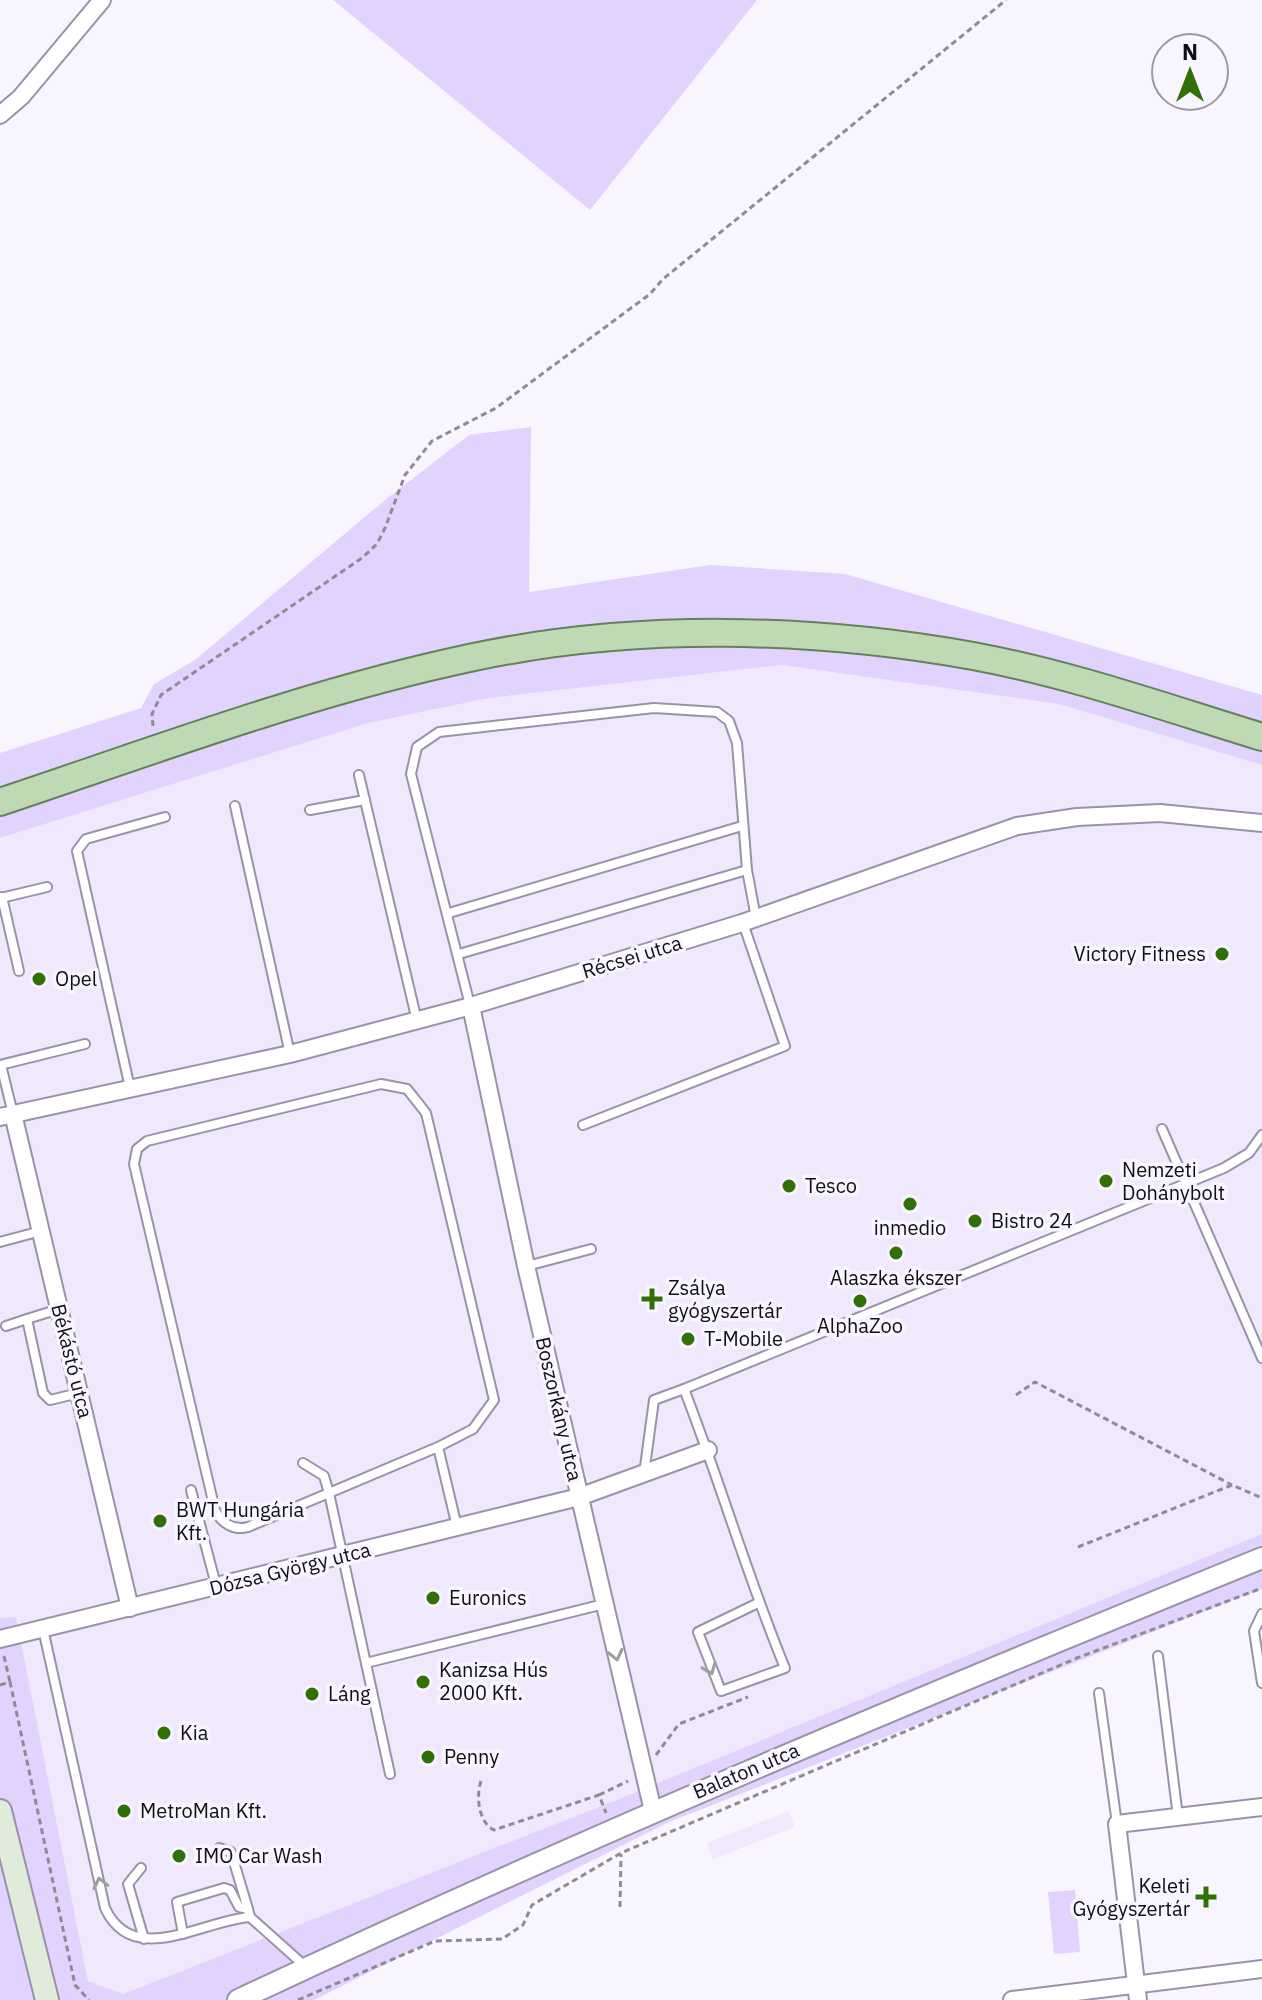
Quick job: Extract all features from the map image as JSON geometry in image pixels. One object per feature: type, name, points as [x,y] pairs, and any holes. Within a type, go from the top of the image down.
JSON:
[{"type":"main road","points":[[0,802],[325,694],[474,657],[589,639],[645,635],[844,639],[976,657],[1069,678],[1262,737]]},
{"type":"main road","points":[[0,1811],[45,1996]]},
{"type":"street","points":[[0,115],[21,97],[102,0]]},
{"type":"street","name":"Récsei utca","points":[[6,1116],[290,1054],[471,1006],[749,921],[982,836],[1047,821],[1160,813],[1262,823]]},
{"type":"street","name":"Boszorkány utca","points":[[471,1006],[526,1266],[653,1811]]},
{"type":"street","name":"Békástó utca","points":[[6,1116],[41,1231],[130,1608]]},
{"type":"street","name":"Dózsa György utca","points":[[2,1647],[43,1629],[579,1497],[708,1450]]},
{"type":"street","name":"Balaton utca","points":[[238,2000],[653,1811],[979,1672],[1262,1558]]},
{"type":"street","points":[[1137,1993],[1117,1824],[1262,1807]]},
{"type":"street","points":[[1012,2000],[1137,1993],[1262,1969]]},
{"type":"lane","points":[[471,1006],[411,767],[417,747],[439,732],[654,708],[717,712],[729,721],[737,743],[749,921],[785,1046],[583,1125]]},
{"type":"lane","points":[[359,775],[417,1021]]},
{"type":"lane","points":[[310,810],[365,800]]},
{"type":"lane","points":[[235,806],[290,1054]]},
{"type":"lane","points":[[130,1088],[77,851],[86,839],[165,817]]},
{"type":"lane","points":[[449,913],[742,826]]},
{"type":"lane","points":[[459,954],[747,870]]},
{"type":"lane","points":[[19,971],[1,898],[47,887]]},
{"type":"lane","points":[[6,1116],[1,1065],[85,1044]]},
{"type":"lane","points":[[381,1084],[401,1086],[414,1095],[426,1113],[494,1391],[491,1407],[480,1422],[438,1447],[329,1493],[242,1529],[226,1523],[218,1515],[134,1164],[142,1144],[381,1084]]},
{"type":"lane","points":[[1162,1129],[1262,1358]]},
{"type":"lane","points":[[644,1474],[654,1400],[1186,1183],[1249,1153],[1262,1135]]},
{"type":"lane","points":[[0,1242],[41,1231]]},
{"type":"lane","points":[[526,1266],[591,1249]]},
{"type":"lane","points":[[6,1326],[60,1309]]},
{"type":"lane","points":[[27,1319],[46,1398],[80,1393]]},
{"type":"lane","points":[[684,1389],[708,1450],[758,1603],[785,1668],[725,1692],[717,1686],[698,1632],[758,1603]]},
{"type":"lane","points":[[438,1447],[457,1527]]},
{"type":"lane","points":[[303,1463],[324,1476],[329,1493],[390,1774]]},
{"type":"lane","points":[[191,1490],[217,1586]]},
{"type":"lane","points":[[366,1663],[604,1604]]},
{"type":"lane","points":[[1262,1614],[1254,1631],[1262,1683]]},
{"type":"lane","points":[[43,1629],[105,1908],[122,1931],[144,1939],[183,1934],[249,1913]]},
{"type":"lane","points":[[1158,1656],[1178,1818]]},
{"type":"lane","points":[[1099,1693],[1117,1824]]},
{"type":"lane","points":[[219,1848],[231,1852],[249,1913]]},
{"type":"lane","points":[[141,1868],[128,1884],[144,1939]]},
{"type":"lane","points":[[183,1934],[175,1904],[179,1899],[227,1888],[239,1907],[306,1968]]},
{"type":"path","points":[[161,747],[152,714],[161,695],[362,558],[377,544],[405,475],[432,441],[496,408],[650,294],[663,279],[1006,0]]},
{"type":"path","points":[[1016,1395],[1035,1382],[1262,1498]]},
{"type":"path","points":[[1078,1547],[1232,1485]]},
{"type":"path","points":[[298,2000],[435,1941],[502,1939],[523,1925],[532,1905],[621,1853],[1077,1658],[1262,1588]]},
{"type":"path","points":[[2,1647],[75,1985],[89,2000]]},
{"type":"path","points":[[0,1685],[10,1682]]},
{"type":"path","points":[[481,1781],[477,1798],[485,1823],[494,1830],[599,1795],[643,1773],[679,1724],[751,1695]]},
{"type":"path","points":[[599,1795],[621,1853],[620,1907]]},
{"type":"shaded area","points":[[333,0],[757,0],[590,210]]},
{"type":"shaded area","points":[[531,427],[529,592],[710,565],[845,574],[1262,695],[1262,765],[1059,704],[782,665],[489,698],[368,723],[0,838],[0,753],[141,708],[154,684],[195,660],[385,500],[469,435]]},
{"type":"shaded area","points":[[782,665],[1059,704],[1262,765],[1262,1534],[619,1799],[123,1994],[88,1981],[16,1617],[0,1618],[0,838],[368,723],[488,698]]},
{"type":"shaded area","points":[[1262,1534],[1262,1589],[669,1822],[314,2000],[0,2000],[0,1618],[16,1617],[88,1981],[123,1994],[619,1799]]},
{"type":"shaded area","points":[[789,1811],[795,1827],[713,1859],[707,1843]]},
{"type":"shaded area","points":[[1075,1890],[1080,1952],[1054,1954],[1048,1892]]},
{"type":"place","name":"Victory Fitness","points":[[1222,954]]},
{"type":"place","name":"Opel","points":[[39,979]]},
{"type":"place","name":"Nemzeti Dohánybolt","points":[[1106,1181]]},
{"type":"place","name":"Tesco","points":[[789,1186]]},
{"type":"place","name":"inmedio","points":[[910,1204]]},
{"type":"place","name":"Bistro 24","points":[[975,1221]]},
{"type":"place","name":"Alaszka ékszer","points":[[896,1253]]},
{"type":"place","name":"Zsálya gyógyszertár","points":[[652,1299]]},
{"type":"place","name":"AlphaZoo","points":[[860,1301]]},
{"type":"place","name":"T-Mobile","points":[[688,1339]]},
{"type":"place","name":"BWT Hungária Kft.","points":[[160,1521]]},
{"type":"place","name":"Euronics","points":[[433,1598]]},
{"type":"place","name":"Kanizsa Hús 2000 Kft.","points":[[423,1682]]},
{"type":"place","name":"Láng","points":[[312,1694]]},
{"type":"place","name":"Kia","points":[[164,1733]]},
{"type":"place","name":"Penny","points":[[428,1757]]},
{"type":"place","name":"MetroMan Kft.","points":[[124,1811]]},
{"type":"place","name":"IMO Car Wash","points":[[179,1856]]},
{"type":"place","name":"Keleti Gyógyszertár","points":[[1206,1897]]}]
